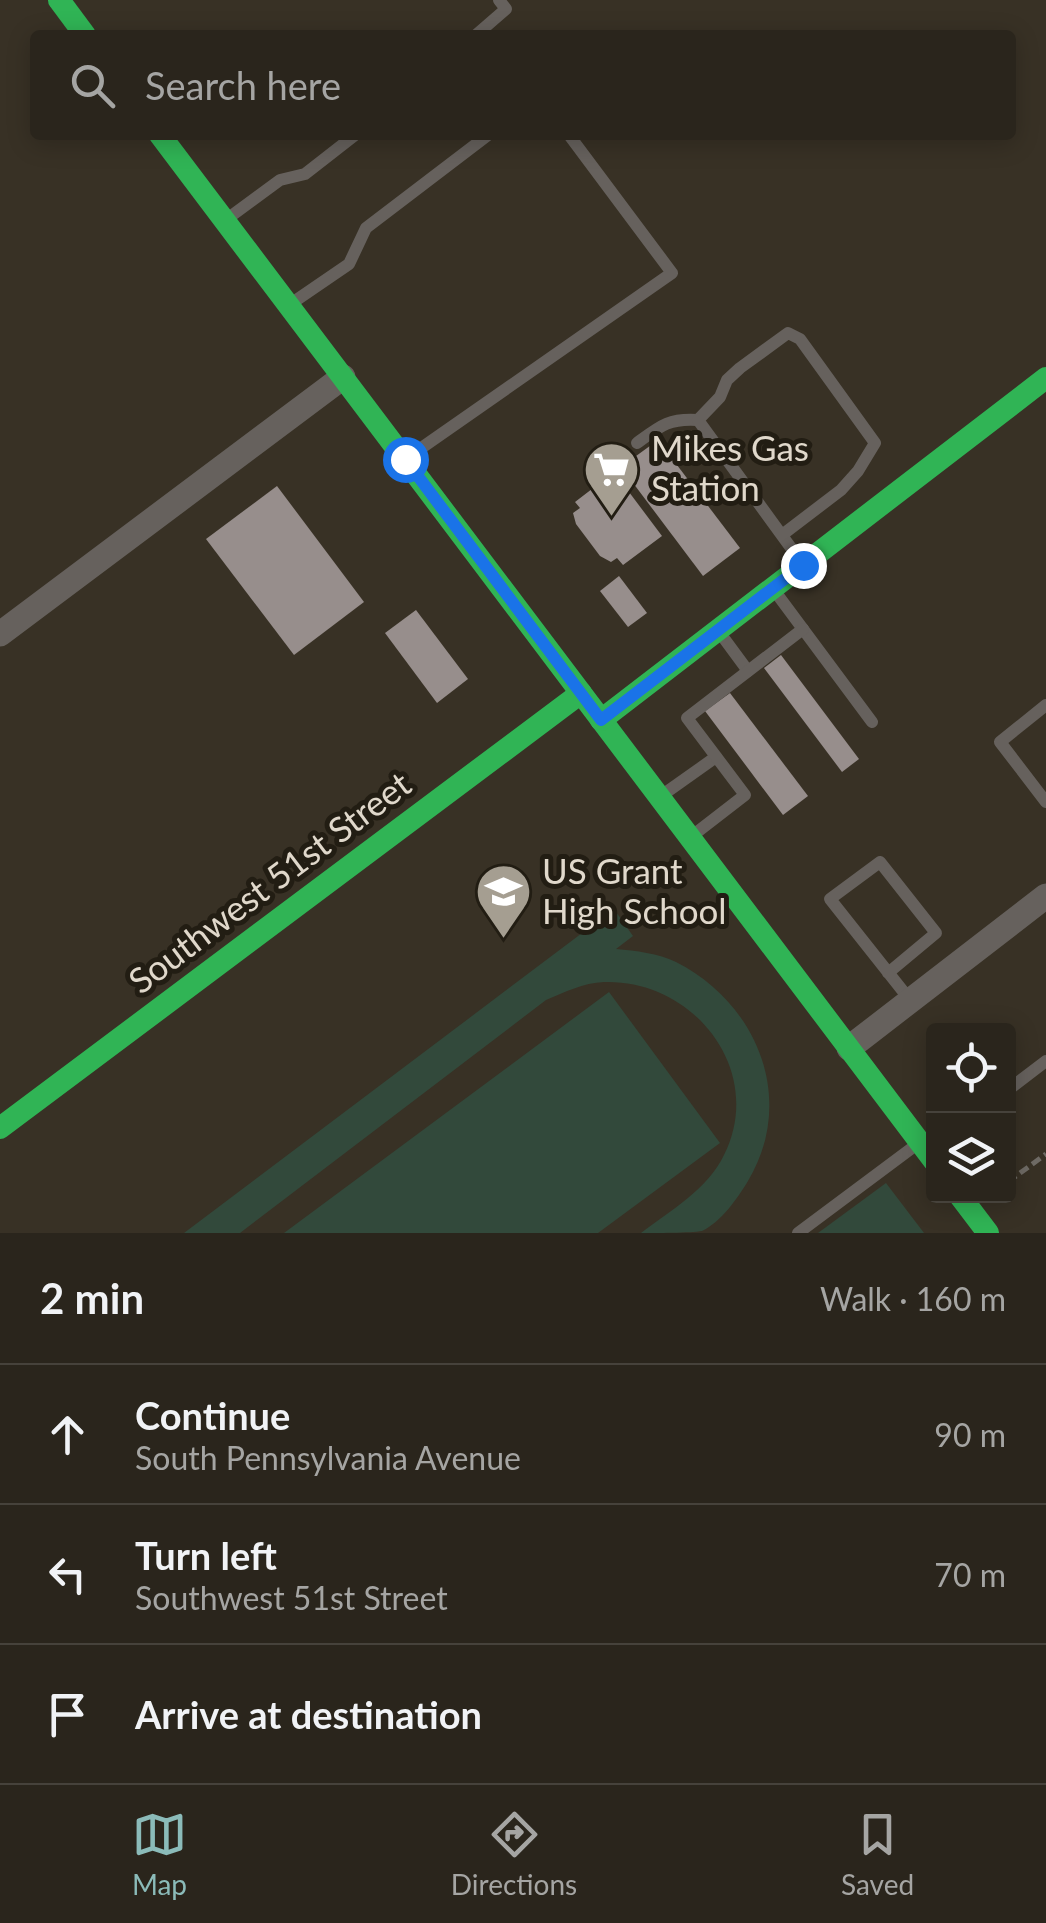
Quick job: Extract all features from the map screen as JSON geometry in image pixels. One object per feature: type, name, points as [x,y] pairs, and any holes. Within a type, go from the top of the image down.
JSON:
[{"type":"main road","points":[[58,0],[81,30]]},
{"type":"main road","points":[[164,140],[849,1048],[926,1142]]},
{"type":"main road","points":[[601,720],[1046,378]]},
{"type":"main road","name":"Southwest 51st Street","points":[[0,1128],[581,693]]},
{"type":"main road","points":[[965,1203],[988,1233]]},
{"type":"street","points":[[0,634],[343,377]]},
{"type":"street","points":[[849,1048],[1046,896]]},
{"type":"lane","points":[[482,30],[506,9],[499,0]]},
{"type":"lane","points":[[225,221],[280,180],[305,174],[349,140]]},
{"type":"lane","points":[[288,305],[350,264],[366,228],[481,140]]},
{"type":"lane","points":[[405,459],[672,273],[573,140]]},
{"type":"lane","points":[[637,443],[677,419],[698,420],[740,368],[788,333],[800,339],[875,442],[858,472],[841,490],[782,535]]},
{"type":"lane","points":[[698,420],[803,565]]},
{"type":"lane","points":[[841,490],[861,520]]},
{"type":"lane","points":[[773,588],[872,722]]},
{"type":"lane","points":[[690,838],[745,794],[687,718],[803,629]]},
{"type":"lane","points":[[718,630],[748,671]]},
{"type":"lane","points":[[1046,705],[1000,742],[1046,802]]},
{"type":"lane","points":[[659,797],[716,757]]},
{"type":"lane","points":[[888,973],[936,933],[880,862],[830,900],[888,973],[910,1000]]},
{"type":"lane","points":[[1016,1084],[1046,1062]]},
{"type":"lane","points":[[798,1233],[926,1148]]},
{"type":"path","points":[[1016,1176],[1046,1154]]},
{"type":"green space","points":[[614,909],[633,936],[616,949],[669,959],[704,980],[728,1002],[761,1056],[768,1086],[769,1118],[762,1150],[739,1195],[709,1227],[697,1232],[641,1233],[698,1189],[724,1155],[735,1123],[736,1092],[728,1063],[714,1036],[693,1013],[667,996],[637,985],[604,982],[546,1000],[240,1233],[184,1233]]},
{"type":"green space","points":[[609,992],[720,1143],[598,1233],[284,1233]]},
{"type":"green space","points":[[886,1183],[924,1233],[818,1233]]},
{"type":"building","points":[[658,440],[740,548],[703,576],[621,467]]},
{"type":"building","name":"Mikes Gas Station","points":[[614,472],[662,536],[623,565],[617,558],[611,562],[600,556],[576,524],[573,513],[580,508],[575,502]]},
{"type":"building","points":[[277,486],[364,602],[294,655],[206,539]]},
{"type":"building","name":"Mikes Gas Station","points":[[619,576],[647,613],[628,627],[600,591]]},
{"type":"building","points":[[416,610],[468,679],[437,703],[385,633]]},
{"type":"building","points":[[781,655],[859,759],[842,772],[764,668]]},
{"type":"building","points":[[730,693],[808,796],[783,815],[705,711]]},
{"type":"traffic: fast","points":[[59,0],[81,30]]},
{"type":"traffic: fast","points":[[164,140],[926,1150]]},
{"type":"traffic: fast","points":[[601,720],[1046,378]]},
{"type":"traffic: fast","points":[[0,1128],[581,693]]},
{"type":"traffic: fast","points":[[965,1203],[988,1233]]},
{"type":"place","name":"Mikes Gas Station","points":[[612,518]]},
{"type":"place","name":"US Grant High School","points":[[503,941]]},
{"type":"route","points":[[405,459],[601,720],[803,565]]}]
